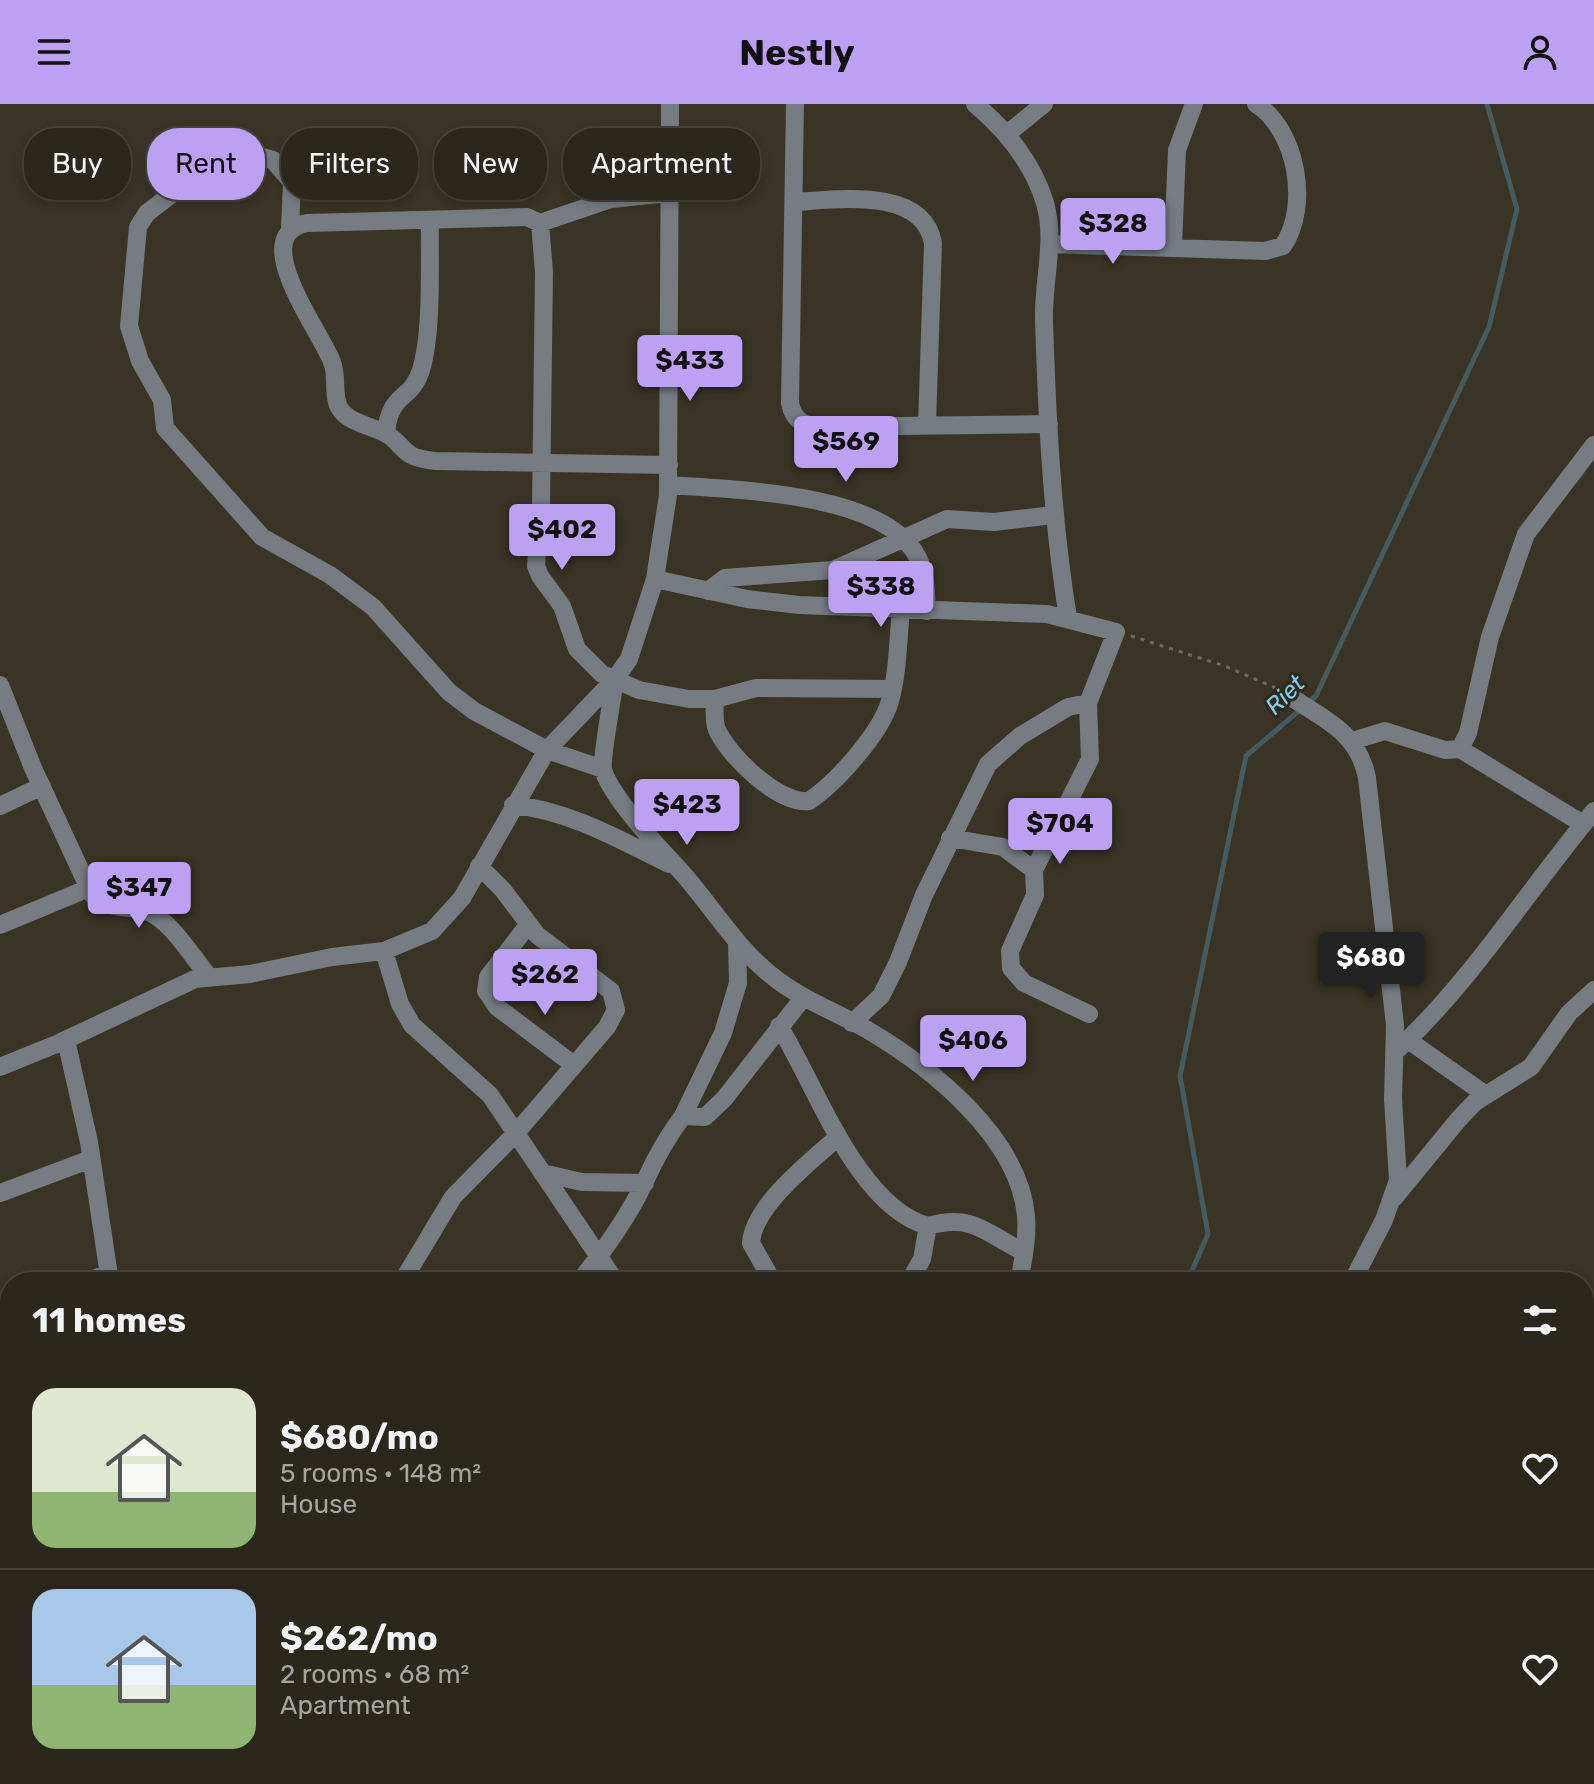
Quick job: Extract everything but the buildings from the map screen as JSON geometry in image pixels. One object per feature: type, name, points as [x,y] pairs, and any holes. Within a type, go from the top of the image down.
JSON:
[{"type":"street","points":[[670,104],[670,128]]},
{"type":"street","points":[[795,104],[790,403],[794,416],[812,427],[1049,424]]},
{"type":"street","points":[[975,104],[1007,134],[1039,187],[1047,214],[1050,244],[1044,314],[1053,515],[1068,618]]},
{"type":"street","points":[[1007,134],[1044,104]]},
{"type":"street","points":[[1173,246],[1175,162],[1182,132],[1194,104]]},
{"type":"street","points":[[1050,244],[1265,251],[1283,246],[1293,226],[1296,202],[1293,160],[1274,122],[1256,104]]},
{"type":"street","points":[[669,465],[435,461],[411,455],[386,433],[346,415],[339,408],[333,363],[298,296],[282,255],[281,242],[290,228],[292,182],[273,160],[252,154],[177,190],[147,213],[138,227],[129,326],[140,361],[162,400],[165,428],[262,537],[330,575],[373,607],[449,692],[474,711],[547,750],[603,769],[646,834],[679,868],[737,942],[772,976],[803,998],[887,1042],[946,1084],[1012,1168],[1026,1217],[1021,1272]]},
{"type":"street","points":[[290,228],[319,222],[527,217],[540,223],[608,200]]},
{"type":"street","points":[[0,1067],[66,1040],[183,984],[332,957],[384,951],[432,931],[462,898],[547,750],[615,679],[629,659],[655,579],[669,465],[669,200]]},
{"type":"street","points":[[794,202],[893,203],[910,210],[930,231],[933,243],[927,425]]},
{"type":"street","points":[[386,433],[392,405],[416,384],[424,357],[430,220]]},
{"type":"street","points":[[540,223],[544,272],[542,462],[536,566],[562,606],[577,649],[594,668],[615,679],[656,694],[689,699],[715,699],[756,688],[892,689]]},
{"type":"street","points":[[1460,749],[1466,741],[1494,626],[1526,534],[1594,445]]},
{"type":"street","points":[[668,485],[839,504],[870,516],[903,538],[923,569],[927,611]]},
{"type":"street","points":[[708,591],[725,578],[833,570],[947,519],[994,522],[1053,515]]},
{"type":"street","points":[[833,570],[858,607]]},
{"type":"street","points":[[655,579],[747,599],[1068,618],[1116,632],[1088,703],[1090,759],[1034,870],[1035,895],[1010,951],[1011,968],[1024,983],[1089,1014]]},
{"type":"street","points":[[715,699],[714,718],[718,733],[744,765],[783,795],[803,801],[816,796],[855,756],[882,721],[892,689],[901,609]]},
{"type":"street","points":[[603,769],[615,679]]},
{"type":"street","points":[[0,685],[42,786],[95,898],[106,905],[144,910],[158,917],[210,978]]},
{"type":"street","points":[[1291,697],[1352,741],[1360,751],[1367,778],[1395,1025],[1402,1046],[1393,1099],[1398,1180],[1394,1198],[1356,1272]]},
{"type":"street","points":[[852,1023],[881,996],[950,838],[985,769],[1020,736],[1068,707],[1088,703]]},
{"type":"street","points":[[1352,741],[1385,731],[1445,750],[1460,749],[1589,818],[1459,984],[1402,1046]]},
{"type":"street","points":[[0,806],[42,786]]},
{"type":"street","points":[[513,805],[538,807],[598,829],[679,868]]},
{"type":"street","points":[[950,838],[1003,847],[1034,870]]},
{"type":"street","points":[[408,1272],[453,1197],[516,1133],[614,1017],[614,996],[606,985],[528,925],[503,890],[479,866]]},
{"type":"street","points":[[0,925],[89,888]]},
{"type":"street","points":[[528,925],[488,977],[486,991],[497,1007],[574,1065]]},
{"type":"street","points":[[587,1272],[645,1183],[663,1143],[683,1116],[723,1033],[738,983],[737,942]]},
{"type":"street","points":[[384,951],[400,1004],[412,1025],[490,1095],[609,1272]]},
{"type":"street","points":[[1394,1198],[1458,1120],[1486,1095],[1531,1067],[1569,1013],[1594,990]]},
{"type":"street","points":[[683,1116],[705,1117],[724,1099],[803,998]]},
{"type":"street","points":[[779,1026],[838,1137],[855,1165],[880,1193],[907,1217],[928,1226],[949,1220],[968,1222],[985,1228],[1024,1252]]},
{"type":"street","points":[[66,1040],[91,1159],[108,1272]]},
{"type":"street","points":[[1402,1046],[1486,1095]]},
{"type":"street","points":[[767,1272],[751,1243],[757,1221],[790,1182],[838,1137]]},
{"type":"street","points":[[0,1193],[91,1159]]},
{"type":"street","points":[[542,1173],[582,1182],[645,1183]]},
{"type":"street","points":[[915,1272],[922,1259],[928,1226]]},
{"type":"street","points":[[703,1784],[746,1784]]},
{"type":"path","points":[[1116,632],[1225,666],[1291,697]]},
{"type":"waterway","name":"Riet","points":[[1309,702],[1316,696],[1489,327],[1517,209],[1487,104]]},
{"type":"waterway","name":"Riet","points":[[1191,1272],[1208,1234],[1180,1076],[1246,756],[1301,709]]}]
